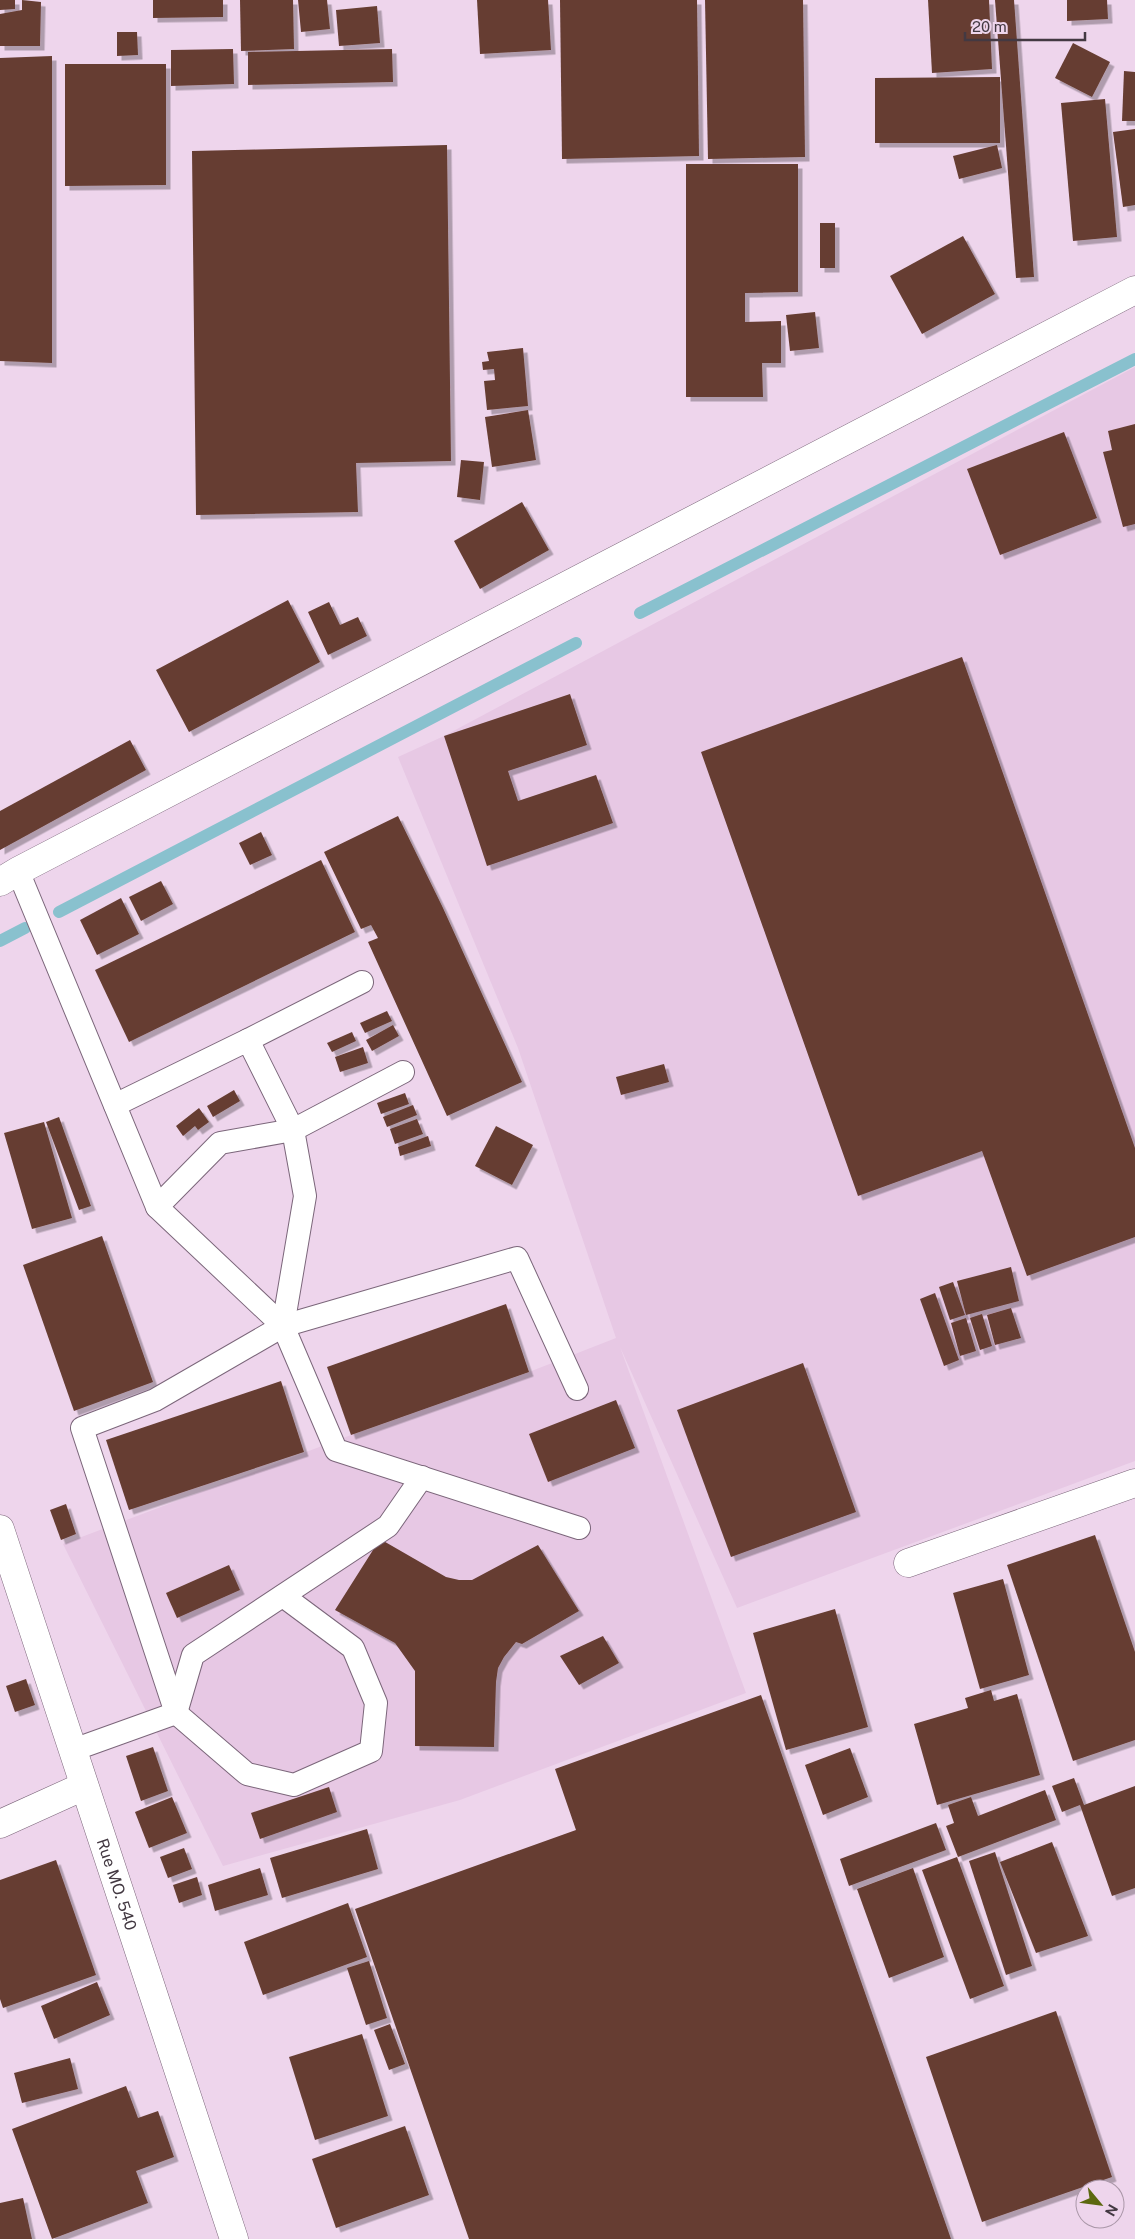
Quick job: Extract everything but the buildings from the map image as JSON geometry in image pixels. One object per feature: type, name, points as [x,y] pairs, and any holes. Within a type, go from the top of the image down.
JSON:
[{"type":"street","points":[[9,876],[1135,290]]},
{"type":"street","points":[[908,1563],[1135,1483]]},
{"type":"street","name":"Rue MO. 540","points":[[0,1529],[234,2239]]},
{"type":"street","points":[[0,1824],[84,1786]]},
{"type":"lane","points":[[9,876],[114,1105],[157,1207],[283,1326],[336,1450],[578,1528]]},
{"type":"lane","points":[[114,1105],[362,982]]},
{"type":"lane","points":[[248,1040],[293,1130],[305,1196],[283,1326]]},
{"type":"lane","points":[[157,1207],[220,1143],[293,1130],[403,1072]]},
{"type":"lane","points":[[283,1596],[353,1648],[376,1703],[371,1751],[294,1785],[247,1774],[176,1713],[82,1428],[155,1400],[283,1326],[517,1258],[577,1389]]},
{"type":"lane","points":[[176,1713],[193,1655],[388,1526],[422,1477]]},
{"type":"lane","points":[[73,1750],[176,1713]]},
{"type":"shaded area","points":[[1135,367],[1135,1461],[737,1608],[620,1347],[746,1693],[460,1800],[223,1866],[63,1544],[351,1435],[529,1372],[616,1338],[518,1048],[398,757],[444,736]]},
{"type":"waterway","points":[[640,613],[1135,359]]},
{"type":"waterway","points":[[59,912],[576,643]]},
{"type":"waterway","points":[[0,941],[25,928]]}]
